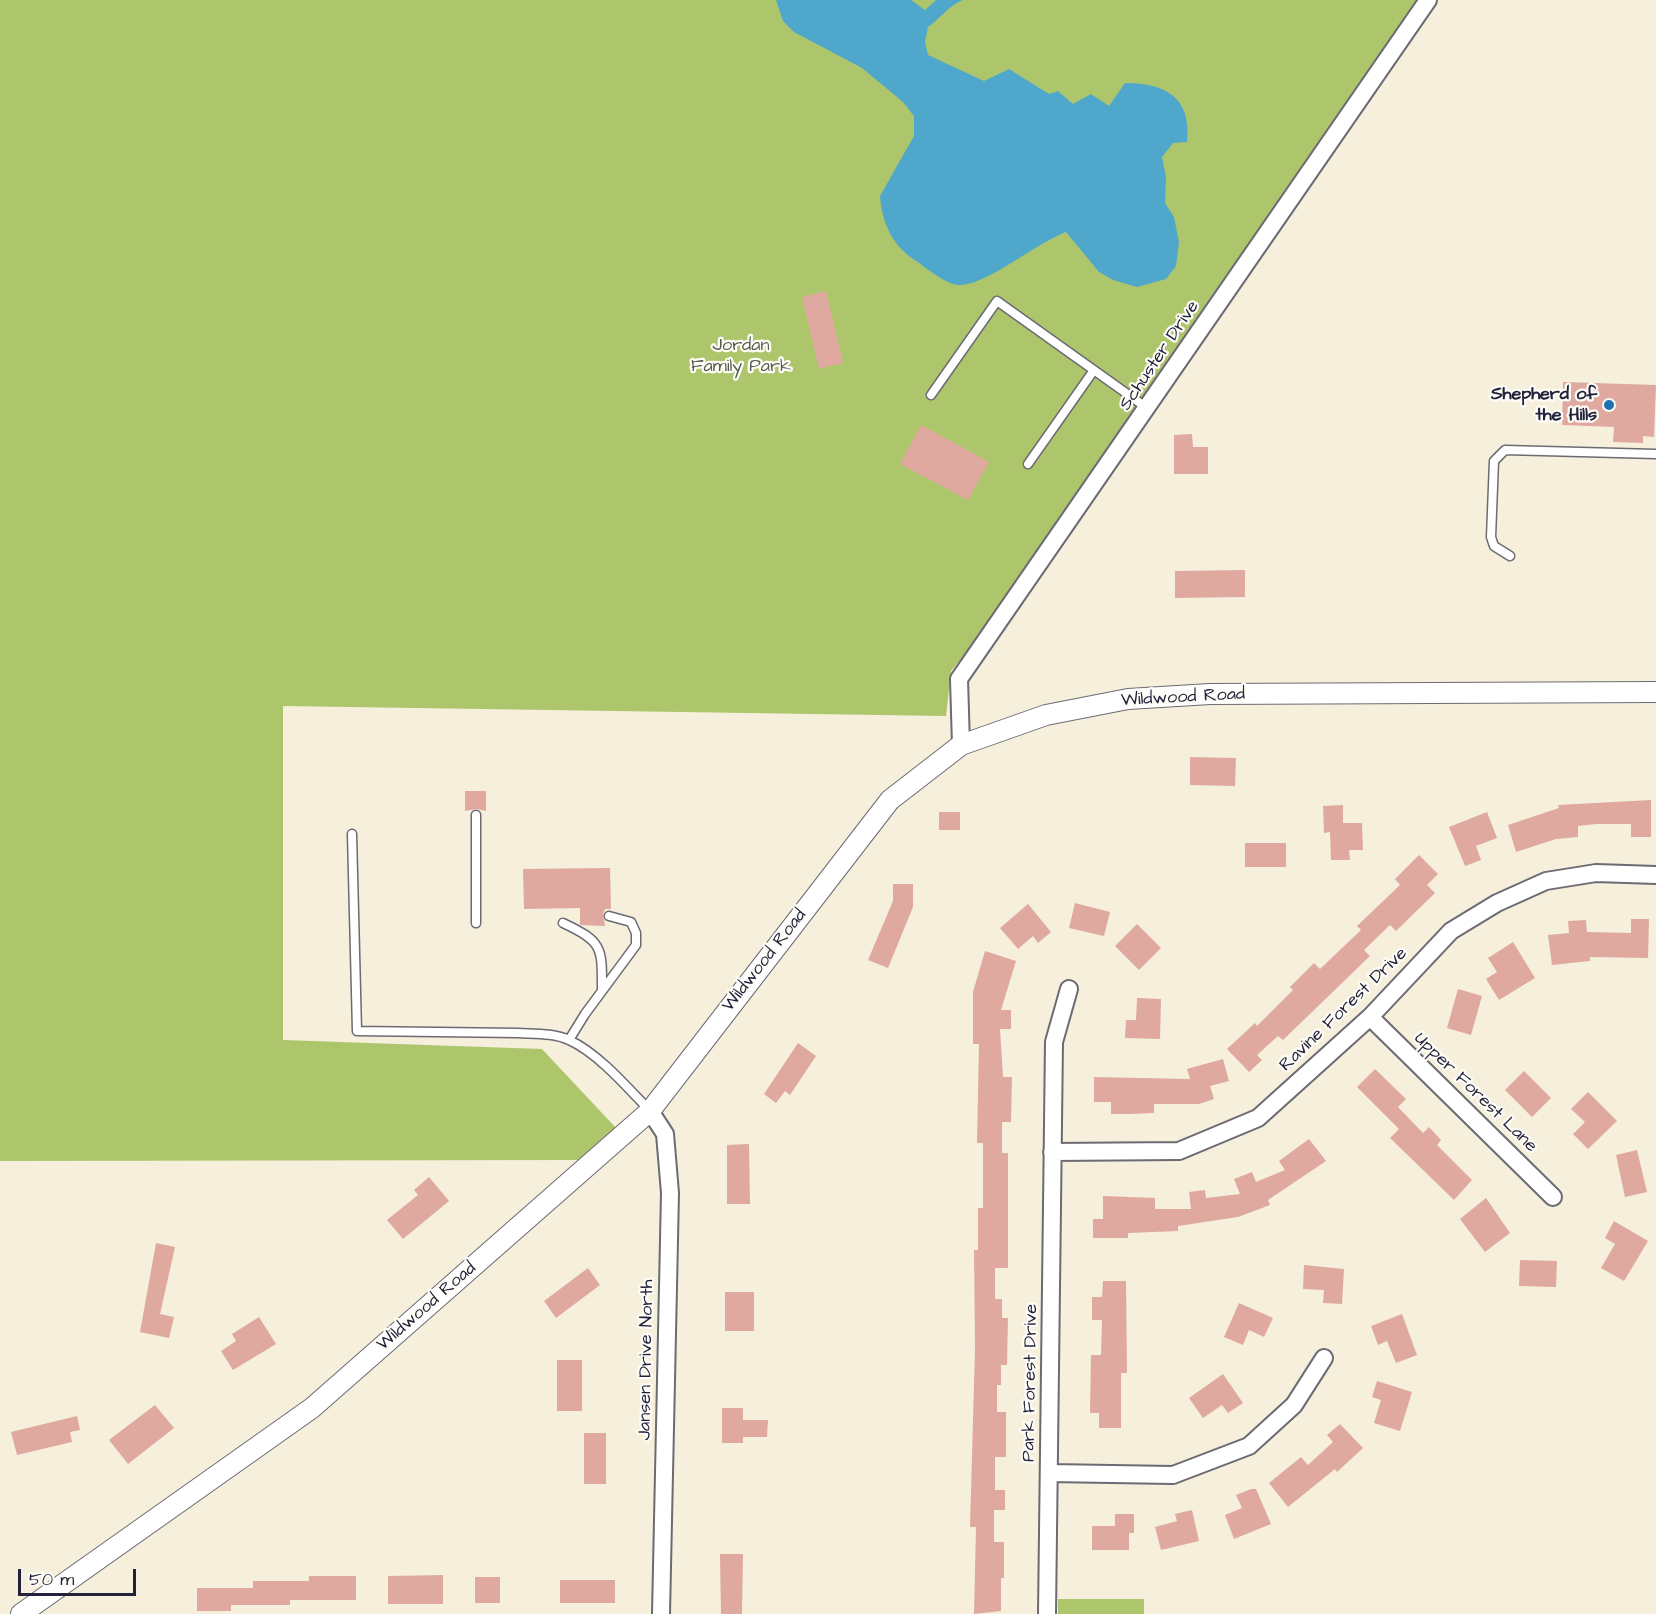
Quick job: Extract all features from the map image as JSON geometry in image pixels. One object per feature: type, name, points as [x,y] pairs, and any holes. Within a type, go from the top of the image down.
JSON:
[{"type":"street","name":"Schuster Drive","points":[[961,744],[959,679],[1428,0]]},
{"type":"street","name":"Wildwood Road","points":[[21,1614],[312,1408],[650,1111],[890,800],[961,744],[1046,715],[1128,699],[1210,694],[1656,692]]},
{"type":"street","name":"Ravine Forest Drive","points":[[1052,1152],[1179,1151],[1258,1118],[1370,1017],[1451,931],[1497,903],[1546,881],[1596,873],[1656,875]]},
{"type":"street","name":"Park Forest Drive","points":[[1047,1614],[1054,1042],[1069,989]]},
{"type":"street","name":"Upper Forest Lane","points":[[1370,1017],[1553,1197]]},
{"type":"street","name":"Jansen Drive North","points":[[650,1111],[665,1134],[670,1193],[661,1614]]},
{"type":"street","points":[[1050,1473],[1173,1475],[1249,1446],[1294,1405],[1323,1358]]},
{"type":"lane","points":[[931,395],[997,301],[1148,408]]},
{"type":"lane","points":[[1028,464],[1094,370]]},
{"type":"lane","points":[[1510,556],[1494,546],[1491,537],[1494,461],[1505,450],[1656,454]]},
{"type":"lane","points":[[476,815],[476,922]]},
{"type":"lane","points":[[352,834],[357,1031],[518,1033],[569,1040],[599,1061],[650,1111]]},
{"type":"lane","points":[[569,1040],[636,945],[636,933],[631,922],[609,916]]},
{"type":"lane","points":[[563,922],[590,936],[598,947],[602,964],[602,991]]},
{"type":"green space","name":"Jordan Family Park","points":[[0,0],[1423,0],[988,626],[951,671],[946,716],[283,706],[283,1040],[542,1049],[616,1128],[581,1160],[0,1161]]},
{"type":"green space","points":[[1058,1599],[1144,1599],[1144,1614],[1058,1614]]},
{"type":"water","points":[[776,0],[911,0],[925,10],[936,0],[963,0],[953,5],[928,27],[925,42],[928,55],[984,81],[1009,69],[1049,94],[1058,91],[1073,104],[1091,94],[1109,106],[1125,83],[1152,86],[1164,90],[1180,104],[1185,114],[1187,127],[1187,142],[1173,143],[1162,157],[1166,177],[1165,203],[1174,217],[1179,242],[1176,266],[1166,279],[1137,287],[1113,280],[1099,272],[1066,232],[998,271],[972,283],[955,284],[937,276],[908,255],[895,241],[886,225],[881,206],[880,196],[914,136],[914,116],[903,102],[862,68],[794,32],[783,21]]},
{"type":"building","points":[[826,291],[843,363],[819,369],[802,297]]},
{"type":"building","name":"Shepherd of the Hills","points":[[1563,382],[1656,385],[1654,437],[1643,436],[1643,443],[1613,442],[1614,427],[1562,425]]},
{"type":"building","points":[[921,425],[989,462],[968,500],[900,464]]},
{"type":"building","points":[[1192,434],[1193,447],[1208,447],[1208,474],[1174,474],[1174,435]]},
{"type":"building","points":[[1245,570],[1245,597],[1175,598],[1175,571]]},
{"type":"building","points":[[1190,757],[1236,758],[1235,786],[1190,785]]},
{"type":"building","points":[[465,791],[486,791],[486,811],[477,809],[465,811]]},
{"type":"building","points":[[1651,800],[1651,837],[1631,837],[1631,824],[1578,826],[1578,837],[1556,839],[1516,852],[1508,825],[1559,808],[1558,805]]},
{"type":"building","points":[[1343,805],[1343,823],[1362,823],[1363,850],[1349,850],[1350,860],[1331,860],[1330,832],[1324,833],[1323,806]]},
{"type":"building","points":[[939,812],[960,812],[960,830],[939,830]]},
{"type":"building","points":[[1487,812],[1497,838],[1476,846],[1481,860],[1465,866],[1449,827]]},
{"type":"building","points":[[1245,843],[1286,843],[1286,867],[1245,867]]},
{"type":"building","points":[[1419,855],[1438,874],[1427,885],[1435,893],[1396,931],[1390,925],[1364,950],[1370,956],[1283,1040],[1278,1036],[1257,1055],[1262,1060],[1249,1072],[1227,1049],[1255,1023],[1257,1026],[1293,990],[1290,987],[1314,963],[1320,969],[1361,930],[1357,926],[1400,885],[1395,879]]},
{"type":"building","points":[[610,868],[611,909],[605,909],[603,914],[605,926],[580,925],[580,908],[524,909],[523,869]]},
{"type":"building","points":[[893,884],[913,884],[913,907],[888,968],[868,960],[893,901]]},
{"type":"building","points":[[1075,903],[1110,912],[1104,936],[1069,928]]},
{"type":"building","points":[[1028,904],[1051,932],[1038,943],[1033,936],[1018,949],[1000,928]]},
{"type":"building","points":[[1631,919],[1649,919],[1648,958],[1590,957],[1590,961],[1552,965],[1548,935],[1569,933],[1568,921],[1586,920],[1587,932],[1631,933]]},
{"type":"building","points":[[1137,924],[1161,948],[1139,970],[1115,946]]},
{"type":"building","points":[[1513,942],[1535,978],[1499,1000],[1486,979],[1497,972],[1488,958]]},
{"type":"building","points":[[985,951],[1016,961],[1001,1010],[1011,1010],[1011,1029],[1000,1029],[1003,1077],[1012,1077],[1011,1122],[1002,1122],[1002,1153],[1008,1153],[1008,1268],[995,1268],[995,1299],[1002,1299],[1002,1318],[1008,1318],[1007,1365],[1001,1365],[1001,1385],[997,1385],[997,1412],[1006,1412],[1006,1457],[995,1457],[995,1490],[1005,1490],[1005,1510],[994,1510],[994,1542],[1004,1542],[1004,1578],[1001,1578],[1001,1611],[974,1614],[976,1527],[970,1527],[975,1349],[974,1250],[978,1250],[978,1208],[983,1208],[983,1143],[977,1143],[979,1044],[973,1044],[973,992]]},
{"type":"building","points":[[1458,989],[1482,996],[1471,1035],[1447,1028]]},
{"type":"building","points":[[1137,998],[1161,999],[1160,1039],[1125,1038],[1126,1020],[1136,1020]]},
{"type":"building","points":[[798,1043],[816,1056],[790,1095],[785,1091],[776,1103],[764,1094]]},
{"type":"building","points":[[1223,1059],[1229,1081],[1210,1086],[1214,1099],[1199,1104],[1154,1104],[1154,1113],[1111,1114],[1111,1102],[1094,1102],[1094,1077],[1190,1079],[1187,1069]]},
{"type":"building","points":[[1375,1069],[1406,1099],[1398,1107],[1423,1133],[1429,1127],[1441,1140],[1437,1145],[1472,1180],[1454,1200],[1390,1138],[1399,1129],[1357,1087]]},
{"type":"building","points":[[1524,1071],[1551,1098],[1532,1117],[1505,1090]]},
{"type":"building","points":[[1588,1092],[1617,1121],[1588,1149],[1573,1134],[1585,1122],[1571,1109]]},
{"type":"building","points":[[1309,1139],[1326,1161],[1268,1200],[1270,1205],[1238,1217],[1178,1226],[1178,1231],[1128,1233],[1128,1238],[1093,1238],[1093,1219],[1103,1219],[1103,1196],[1155,1198],[1155,1209],[1191,1209],[1189,1192],[1205,1190],[1206,1198],[1240,1194],[1234,1179],[1252,1172],[1256,1182],[1285,1170],[1279,1161]]},
{"type":"building","points":[[749,1144],[750,1204],[727,1204],[727,1145]]},
{"type":"building","points":[[1637,1150],[1647,1192],[1625,1197],[1616,1155]]},
{"type":"building","points":[[429,1177],[449,1201],[403,1239],[387,1220],[418,1195],[414,1190]]},
{"type":"building","points":[[1486,1198],[1510,1233],[1485,1252],[1460,1219]]},
{"type":"building","points":[[1614,1221],[1648,1241],[1624,1281],[1601,1268],[1615,1244],[1605,1238]]},
{"type":"building","points":[[156,1243],[175,1247],[160,1314],[174,1317],[169,1338],[140,1332]]},
{"type":"building","points":[[1520,1260],[1557,1261],[1556,1287],[1519,1286]]},
{"type":"building","points":[[1304,1265],[1344,1269],[1342,1304],[1323,1303],[1324,1290],[1303,1289]]},
{"type":"building","points":[[588,1268],[600,1285],[556,1318],[544,1301]]},
{"type":"building","points":[[1103,1281],[1126,1281],[1127,1373],[1121,1373],[1121,1428],[1099,1428],[1099,1413],[1090,1413],[1091,1355],[1101,1355],[1102,1320],[1092,1320],[1092,1297],[1102,1297]]},
{"type":"building","points":[[725,1292],[754,1292],[754,1331],[725,1331]]},
{"type":"building","points":[[1239,1303],[1273,1318],[1264,1337],[1249,1330],[1243,1345],[1224,1337]]},
{"type":"building","points":[[1402,1314],[1417,1355],[1396,1363],[1387,1341],[1378,1345],[1371,1326]]},
{"type":"building","points":[[259,1317],[276,1344],[233,1370],[221,1351],[236,1341],[232,1334]]},
{"type":"building","points":[[557,1360],[582,1360],[582,1411],[557,1411]]},
{"type":"building","points":[[1223,1374],[1243,1403],[1228,1413],[1222,1405],[1203,1418],[1189,1398]]},
{"type":"building","points":[[1377,1381],[1412,1392],[1400,1431],[1374,1423],[1381,1400],[1372,1397]]},
{"type":"building","points":[[155,1405],[174,1428],[128,1464],[109,1440]]},
{"type":"building","points":[[722,1408],[743,1408],[743,1420],[768,1420],[767,1437],[743,1437],[743,1443],[722,1443]]},
{"type":"building","points":[[77,1416],[80,1430],[70,1432],[72,1442],[17,1455],[11,1432]]},
{"type":"building","points":[[1340,1424],[1363,1448],[1337,1472],[1335,1469],[1288,1507],[1269,1483],[1301,1457],[1308,1465],[1333,1442],[1327,1435]]},
{"type":"building","points":[[584,1433],[606,1433],[606,1484],[584,1484]]},
{"type":"building","points":[[1256,1489],[1271,1524],[1234,1539],[1225,1515],[1242,1508],[1236,1495]]},
{"type":"building","points":[[1192,1510],[1199,1541],[1161,1550],[1155,1527],[1177,1521],[1175,1514]]},
{"type":"building","points":[[1115,1514],[1134,1514],[1134,1533],[1129,1533],[1129,1550],[1092,1550],[1092,1526],[1115,1526]]},
{"type":"building","points":[[720,1554],[743,1554],[742,1614],[721,1614]]},
{"type":"building","points":[[443,1575],[443,1604],[388,1604],[388,1576]]},
{"type":"building","points":[[309,1576],[356,1576],[356,1600],[290,1600],[290,1605],[231,1605],[231,1611],[197,1611],[197,1588],[253,1588],[253,1581],[309,1581]]},
{"type":"building","points":[[475,1577],[500,1577],[500,1603],[475,1603]]},
{"type":"building","points":[[560,1580],[615,1580],[615,1603],[560,1603]]},
{"type":"place","name":"Shepherd of the Hills","points":[[1609,405]]}]
